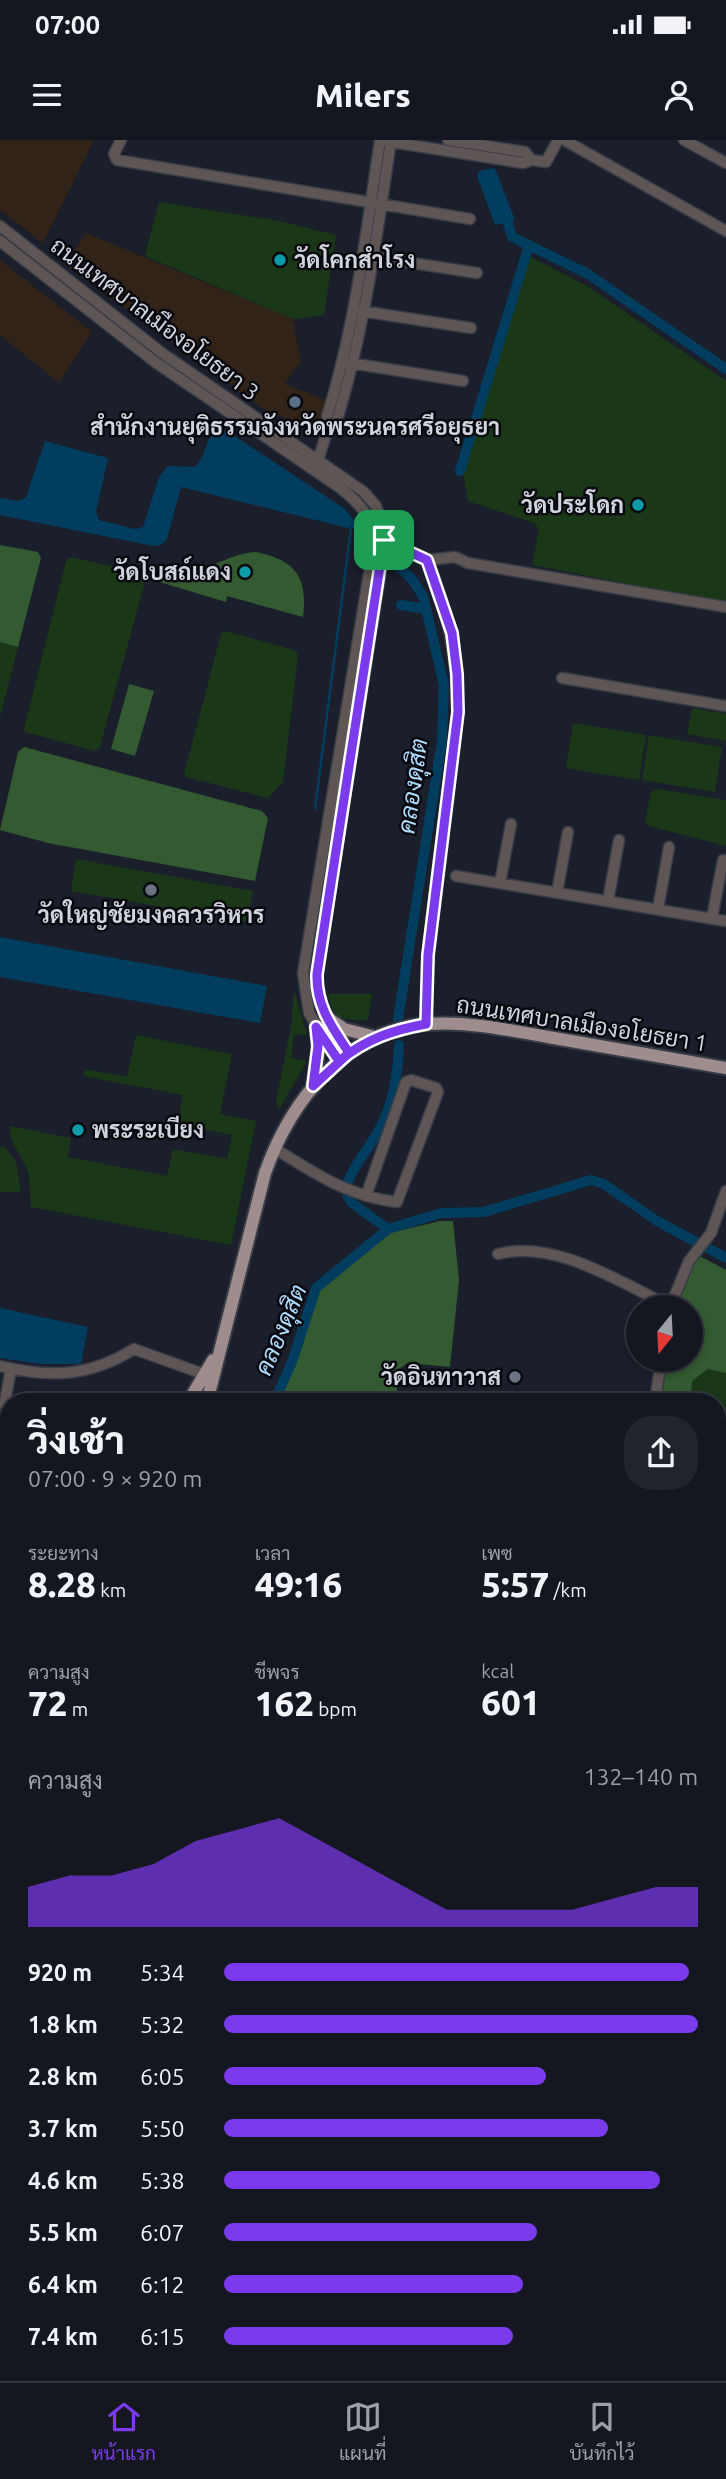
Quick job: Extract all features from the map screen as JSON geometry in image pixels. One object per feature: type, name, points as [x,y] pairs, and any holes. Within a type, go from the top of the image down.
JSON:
[{"type":"main road","points":[[325,1016],[344,1029],[375,1037]]},
{"type":"main road","name":"ถนนเทศบาลเมืองอโยธยา 1","points":[[208,1393],[209,1376],[274,1148],[293,1112],[313,1086],[344,1057],[375,1037],[426,1024],[500,1028],[726,1068]]},
{"type":"main road","points":[[313,1086],[318,1046],[316,1027]]},
{"type":"main road","name":"ถนนเทศบาลเมืองอโยธยา 1","points":[[195,1393],[209,1376]]},
{"type":"street","points":[[121,140],[114,154],[117,160],[470,219]]},
{"type":"street","points":[[318,460],[349,363],[360,311],[384,140],[507,155],[523,163],[532,159],[546,162],[558,140]]},
{"type":"street","points":[[449,140],[460,148]]},
{"type":"street","points":[[564,140],[726,231]]},
{"type":"street","points":[[684,140],[726,163]]},
{"type":"street","name":"ถนนเทศบาลเมืองอโยธยา 3","points":[[0,226],[155,362],[366,510],[372,527],[371,561],[303,973],[304,995],[316,1027],[344,1057]]},
{"type":"street","name":"ถนนเทศบาลเมืองอโยธยา 3","points":[[0,240],[364,492],[376,506],[383,524],[384,540],[316,991],[344,1057]]},
{"type":"street","points":[[368,257],[477,274]]},
{"type":"street","points":[[360,311],[471,328]]},
{"type":"street","points":[[349,363],[463,381]]},
{"type":"street","points":[[384,540],[427,560],[455,557],[468,563],[726,607]]},
{"type":"street","points":[[426,1024],[428,955],[458,712],[452,633],[427,560]]},
{"type":"street","points":[[562,678],[726,706]]},
{"type":"street","points":[[500,883],[511,824]]},
{"type":"street","points":[[556,892],[568,832]]},
{"type":"street","points":[[608,901],[619,840]]},
{"type":"street","points":[[658,909],[669,848]]},
{"type":"street","points":[[712,918],[723,859]]},
{"type":"street","points":[[456,876],[726,921]]},
{"type":"street","points":[[274,1148],[339,1188],[366,1196],[394,1202],[400,1200],[438,1092],[436,1088],[411,1080],[406,1082],[366,1196]]},
{"type":"street","points":[[675,1295],[695,1252],[708,1237],[726,1191]]},
{"type":"street","points":[[498,1254],[518,1249],[551,1255],[643,1295]]},
{"type":"street","points":[[0,1366],[41,1373],[92,1370],[134,1349],[209,1376]]},
{"type":"street","points":[[7,1393],[11,1369]]},
{"type":"street","points":[[656,1393],[659,1372]]},
{"type":"shaded area","points":[[0,140],[94,140],[43,243],[0,210]]},
{"type":"shaded area","points":[[86,233],[293,319],[301,364],[285,384],[326,400],[316,429],[269,412],[64,264]]},
{"type":"shaded area","points":[[0,260],[92,332],[59,383],[0,335]]},
{"type":"green space","points":[[159,202],[279,221],[336,235],[324,315],[293,319],[145,256]]},
{"type":"green space","points":[[529,256],[587,286],[726,381],[726,603],[532,565],[539,529],[534,523],[468,501],[463,473]]},
{"type":"green space","points":[[0,545],[38,552],[41,558],[18,647],[0,642]]},
{"type":"green space","points":[[256,552],[281,560],[296,573],[303,592],[303,617],[227,596],[226,602],[156,581],[163,575],[188,574],[232,557]]},
{"type":"green space","points":[[70,557],[143,573],[146,578],[100,747],[95,751],[25,732],[24,728],[66,561]]},
{"type":"green space","points":[[225,631],[294,650],[298,655],[283,782],[268,798],[186,777],[184,774],[221,634]]},
{"type":"green space","points":[[0,642],[18,647],[0,717]]},
{"type":"green space","points":[[129,684],[154,691],[135,756],[111,749]]},
{"type":"green space","points":[[692,708],[726,714],[726,741],[687,734]]},
{"type":"green space","points":[[573,723],[646,735],[639,780],[566,768]]},
{"type":"green space","points":[[649,735],[722,747],[715,792],[642,780]]},
{"type":"green space","points":[[24,747],[262,811],[268,818],[255,881],[48,843],[0,830],[18,752]]},
{"type":"green space","points":[[658,789],[726,800],[726,846],[649,826],[645,822],[651,792]]},
{"type":"green space","points":[[76,859],[253,891],[247,922],[71,891]]},
{"type":"green space","points":[[294,990],[307,1035],[294,1034],[291,1058],[307,1061],[279,1110],[276,1101],[291,1027]]},
{"type":"green space","points":[[328,994],[372,994],[368,1020],[340,1017],[333,1009]]},
{"type":"green space","points":[[136,1035],[232,1054],[220,1114],[256,1121],[231,1245],[31,1207],[28,1173],[11,1139],[10,1126],[71,1138],[68,1157],[167,1176],[173,1149],[227,1159],[232,1135],[177,1124],[183,1095],[83,1076],[85,1069],[127,1077]]},
{"type":"green space","points":[[3,1146],[16,1161],[21,1192],[0,1192],[0,1148]]},
{"type":"green space","points":[[440,1221],[453,1221],[459,1280],[450,1367],[407,1363],[397,1371],[397,1393],[282,1393],[319,1291],[390,1233]]},
{"type":"green space","points":[[696,1254],[726,1270],[726,1373],[708,1369],[704,1372],[704,1295],[677,1295]]},
{"type":"green space","points":[[708,1369],[726,1373],[726,1393],[691,1393],[692,1381]]},
{"type":"green space","points":[[662,1372],[704,1372],[692,1381],[691,1393],[659,1393]]},
{"type":"water","points":[[495,168],[515,220],[495,225],[477,176],[479,171]]},
{"type":"water","points":[[214,431],[227,431],[345,509],[354,520],[356,530],[181,487],[167,539],[161,545],[153,546],[0,515],[0,498],[19,501],[26,497],[45,441],[108,458],[96,512],[99,520],[134,529],[143,527],[159,477],[168,466],[195,467]]},
{"type":"water","points":[[0,937],[267,986],[260,1023],[0,977]]},
{"type":"water","points":[[0,1308],[88,1327],[81,1364],[40,1364],[0,1358]]},
{"type":"waterway","points":[[504,210],[512,237],[588,274],[726,369]]},
{"type":"waterway","points":[[460,471],[529,245]]},
{"type":"waterway","points":[[315,809],[351,528]]},
{"type":"waterway","name":"คลองดุสิต","points":[[398,1019],[442,740],[444,685],[423,596],[411,578],[400,568]]},
{"type":"waterway","points":[[401,605],[426,609]]},
{"type":"waterway","name":"คลองดุสิต","points":[[347,1184],[377,1134],[389,1107],[399,1045]]},
{"type":"waterway","points":[[278,1393],[292,1362],[316,1288],[388,1229],[441,1213],[484,1212],[591,1180],[604,1184],[657,1221],[726,1258]]},
{"type":"waterway","name":"คลองดุสิต","points":[[348,1196],[352,1203],[388,1229]]},
{"type":"place","name":"วัดโคกสำโรง","points":[[280,260]]},
{"type":"place","name":"สำนักงานยุติธรรมจังหวัดพระนครศรีอยุธยา","points":[[295,402]]},
{"type":"place","name":"วัดประโดก","points":[[638,505]]},
{"type":"place","name":"วัดโบสถ์แดง","points":[[245,572]]},
{"type":"place","name":"วัดใหญ่ชัยมงคลวรวิหาร","points":[[151,890]]},
{"type":"place","name":"พระระเบียง","points":[[78,1130]]},
{"type":"place","name":"วัดอินทาวาส","points":[[515,1377]]},
{"type":"route","points":[[384,540],[317,974],[316,991],[321,1009],[349,1053],[313,1086],[318,1046],[316,1027],[339,1061],[349,1053],[378,1036],[426,1024],[428,955],[458,730],[457,674],[452,633],[441,594],[427,560],[384,540]]}]
